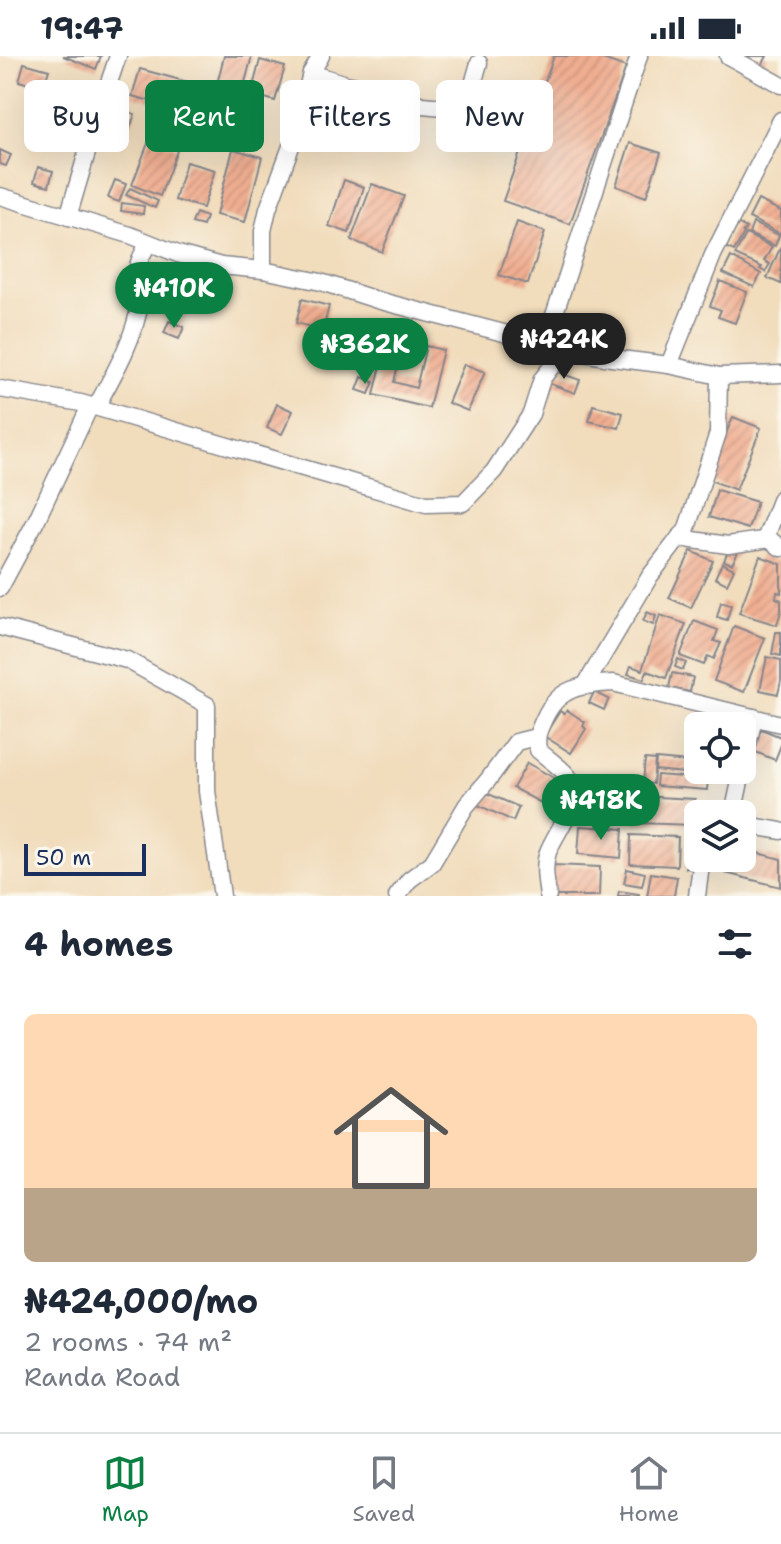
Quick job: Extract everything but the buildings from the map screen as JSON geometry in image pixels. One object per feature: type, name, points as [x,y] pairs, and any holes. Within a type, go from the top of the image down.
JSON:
[{"type":"street","points":[[68,217],[118,56]]},
{"type":"street","points":[[263,270],[263,231],[268,209],[297,130],[311,73],[321,56]]},
{"type":"street","points":[[545,343],[639,56]]},
{"type":"street","points":[[728,56],[781,85]]},
{"type":"street","points":[[474,80],[479,63]]},
{"type":"street","points":[[311,73],[346,84],[392,92],[422,105],[436,106]]},
{"type":"street","points":[[669,365],[713,255],[781,120]]},
{"type":"street","points":[[0,196],[221,266],[263,270],[321,282],[377,300],[565,349],[719,376],[781,374]]},
{"type":"street","points":[[0,588],[93,407],[121,361],[141,299],[137,266],[149,243]]},
{"type":"street","points":[[0,389],[93,407],[426,504],[463,503],[494,471],[531,414],[542,379],[565,349]]},
{"type":"street","points":[[586,684],[650,576],[686,531],[718,433],[719,376]]},
{"type":"street","points":[[776,544],[766,537],[781,498]]},
{"type":"street","points":[[679,538],[728,545],[776,544]]},
{"type":"street","points":[[0,627],[127,660],[207,705],[207,791],[222,896]]},
{"type":"street","points":[[548,896],[545,875],[548,853],[574,801],[574,788],[567,776],[538,750],[536,737],[549,705],[564,692],[586,684],[613,683],[733,712]]},
{"type":"street","points":[[756,718],[781,724]]},
{"type":"street","points":[[397,896],[409,880],[432,863],[466,806],[516,742],[536,737]]},
{"type":"street","points":[[756,827],[781,831]]},
{"type":"street","points":[[697,896],[700,872]]}]
